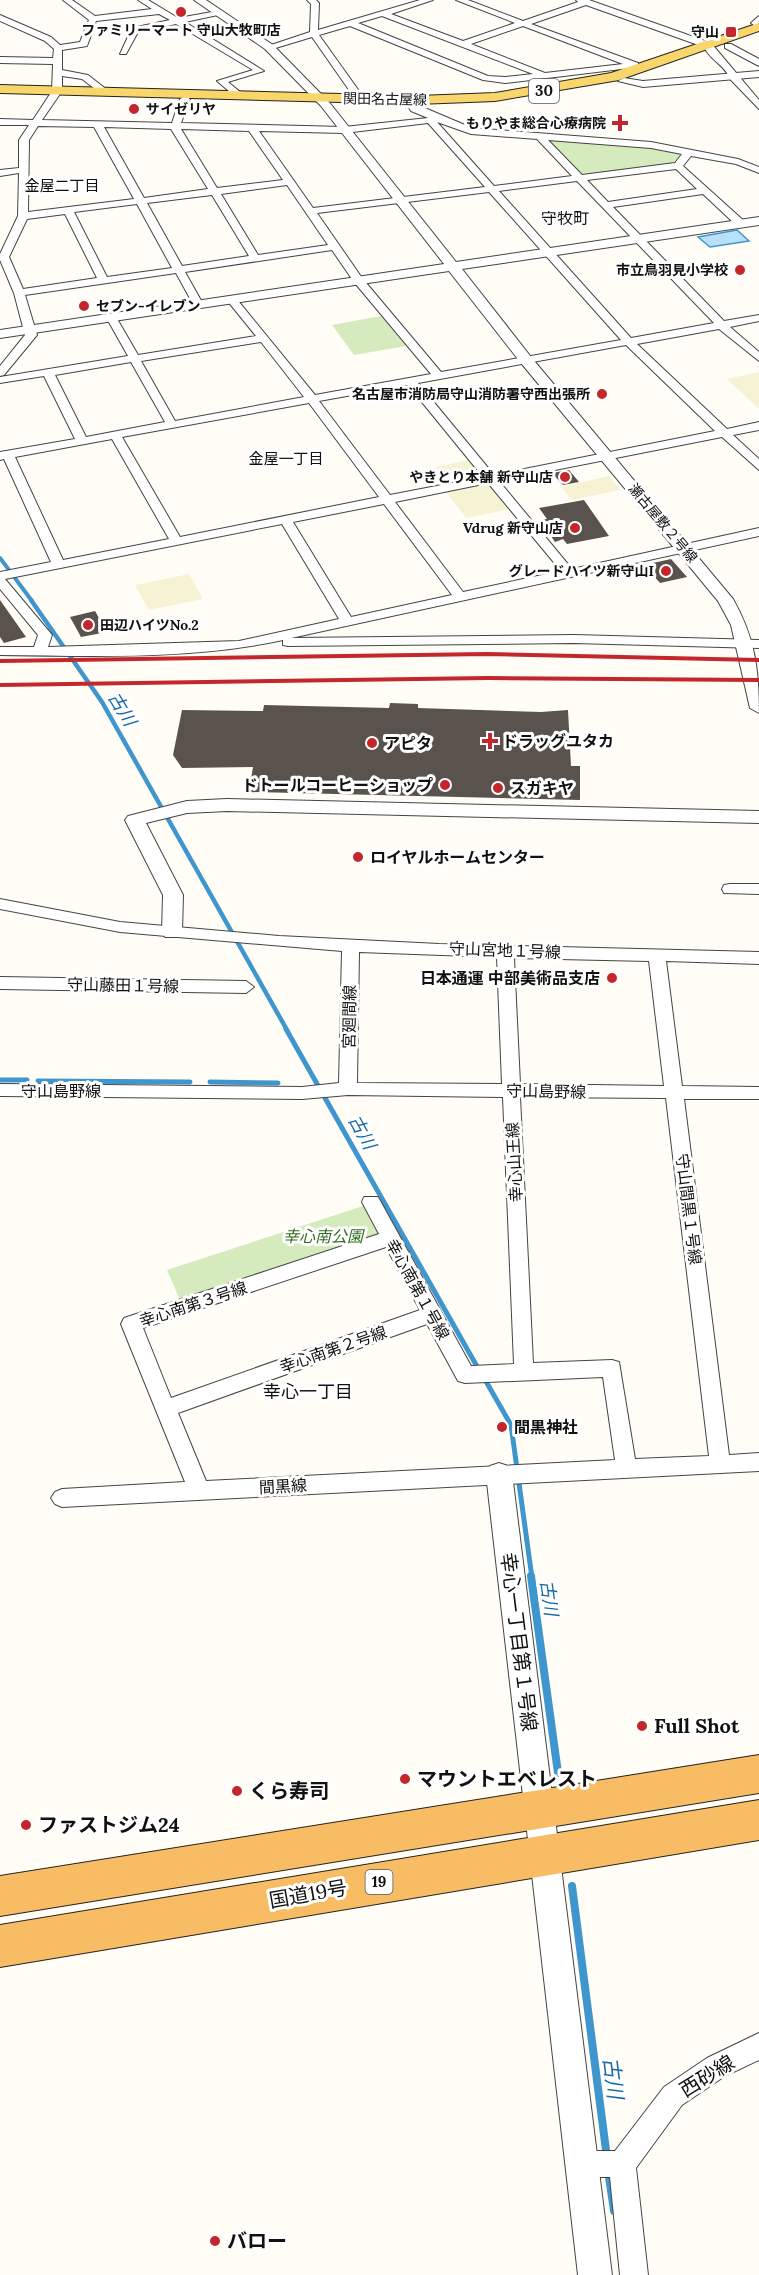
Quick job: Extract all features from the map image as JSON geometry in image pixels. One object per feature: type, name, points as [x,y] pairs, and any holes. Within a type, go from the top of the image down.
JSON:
[{"type":"highway","points":[[0,1896],[759,1774]]},
{"type":"highway","name":"国道19号","points":[[0,1946],[759,1820]]},
{"type":"main road","name":"関田名古屋線","points":[[0,95],[106,93],[240,96],[413,106],[531,98],[624,81],[759,26]]},
{"type":"main road","name":"関田名古屋線","points":[[0,89],[56,94],[184,99],[322,101],[359,98],[459,99],[523,94],[585,83],[639,66],[709,48],[728,46],[759,35]]},
{"type":"street","points":[[67,0],[93,19],[160,11]]},
{"type":"street","points":[[142,0],[260,71],[221,81],[240,96]]},
{"type":"street","name":"瀬古屋敷２号線","points":[[199,0],[215,13],[270,46],[322,101],[526,360],[725,599],[751,644],[758,700]]},
{"type":"street","points":[[311,0],[315,3],[314,34],[359,98]]},
{"type":"street","points":[[393,0],[408,6]]},
{"type":"street","points":[[270,46],[429,0]]},
{"type":"street","points":[[460,0],[639,66]]},
{"type":"street","points":[[463,44],[583,1],[709,48],[733,73],[733,77],[759,106]]},
{"type":"street","points":[[123,52],[135,30],[215,13]]},
{"type":"street","points":[[384,14],[546,76]]},
{"type":"street","points":[[0,18],[48,39],[58,48]]},
{"type":"street","points":[[58,48],[84,44],[93,19]]},
{"type":"street","points":[[759,19],[755,23],[759,26]]},
{"type":"street","points":[[352,24],[486,78],[505,80],[639,66]]},
{"type":"street","points":[[728,46],[759,63]]},
{"type":"street","points":[[0,373],[31,335],[19,293],[2,257],[23,216],[24,140],[56,94],[58,48]]},
{"type":"street","points":[[449,63],[483,52]]},
{"type":"street","points":[[0,60],[57,61]]},
{"type":"street","points":[[56,72],[85,77],[106,93]]},
{"type":"street","points":[[624,81],[643,84],[759,74]]},
{"type":"street","points":[[184,99],[175,127],[255,258]]},
{"type":"street","points":[[413,106],[414,109],[436,120],[471,132],[628,143],[738,162],[759,170]]},
{"type":"street","points":[[0,122],[344,130],[436,120]]},
{"type":"street","points":[[436,120],[489,189],[629,342],[759,466]]},
{"type":"street","points":[[98,125],[198,304]]},
{"type":"street","points":[[253,129],[358,280],[438,376]]},
{"type":"street","points":[[541,138],[722,325],[759,358]]},
{"type":"street","points":[[310,211],[678,166],[688,153]]},
{"type":"street","points":[[678,166],[740,224]]},
{"type":"street","points":[[0,173],[23,170]]},
{"type":"street","points":[[23,216],[290,182]]},
{"type":"street","points":[[606,205],[705,191]]},
{"type":"street","points":[[68,210],[104,280]]},
{"type":"street","points":[[0,334],[759,220]]},
{"type":"street","points":[[19,293],[335,247]]},
{"type":"street","points":[[231,299],[311,399],[460,597]]},
{"type":"street","points":[[111,317],[172,425]]},
{"type":"street","points":[[58,566],[4,456],[759,318]]},
{"type":"street","points":[[0,380],[262,338]]},
{"type":"street","points":[[48,372],[82,441]]},
{"type":"street","points":[[410,381],[570,574]]},
{"type":"street","points":[[46,651],[45,635],[0,578],[759,426]]},
{"type":"street","points":[[115,435],[177,542]]},
{"type":"street","points":[[286,520],[348,622]]},
{"type":"street","points":[[250,643],[759,532]]},
{"type":"street","points":[[0,651],[86,652],[250,643],[573,639],[751,644]]},
{"type":"street","points":[[0,904],[118,927],[172,932],[173,895],[135,820],[187,807],[239,805],[759,817]]},
{"type":"street","points":[[730,889],[759,889]]},
{"type":"street","name":"守山宮地１号線","points":[[172,932],[350,944],[759,958]]},
{"type":"street","name":"宮廻間線","points":[[341,1090],[350,944]]},
{"type":"street","name":"幸心山王線","points":[[505,950],[524,1374]]},
{"type":"street","name":"守山間黒１号線","points":[[657,955],[720,1464]]},
{"type":"street","name":"守山藤田１号線","points":[[0,983],[246,987]]},
{"type":"street","name":"守山島野線","points":[[0,1090],[303,1095],[341,1090],[759,1093]]},
{"type":"street","name":"幸心南第１号線","points":[[371,1202],[465,1375],[524,1374]]},
{"type":"street","name":"幸心南第３号線","points":[[199,1490],[131,1324],[391,1238]]},
{"type":"street","name":"幸心南第２号線","points":[[166,1408],[432,1314]]},
{"type":"street","points":[[524,1374],[612,1368],[626,1468],[759,1462]]},
{"type":"street","name":"間黒線","points":[[62,1498],[626,1468]]},
{"type":"street","name":"幸心一丁目第１号線","points":[[501,1474],[546,1854],[604,2164],[595,2275]]},
{"type":"street","name":"西砂線","points":[[604,2164],[673,2096],[716,2067],[759,2046]]},
{"type":"street","points":[[604,2164],[634,2275]]},
{"type":"shaded area","points":[[759,372],[759,409],[727,379]]},
{"type":"shaded area","points":[[472,459],[486,477],[445,485],[433,468]]},
{"type":"shaded area","points":[[609,476],[620,490],[572,500],[561,487]]},
{"type":"shaded area","points":[[490,482],[511,509],[466,518],[446,492]]},
{"type":"shaded area","points":[[189,574],[203,599],[149,610],[135,585]]},
{"type":"green space","points":[[551,141],[642,146],[682,154],[673,163],[585,175],[579,173],[548,143]]},
{"type":"green space","points":[[381,316],[406,346],[354,355],[332,325]]},
{"type":"green space","name":"幸心南公園","points":[[363,1206],[379,1236],[180,1300],[167,1270]]},
{"type":"water","points":[[737,230],[749,241],[710,247],[698,237]]},
{"type":"building","name":"やきとり本舗 新守山店","points":[[569,470],[579,482],[563,485],[552,473]]},
{"type":"building","name":"Vdrug 新守山店","points":[[584,500],[609,536],[567,544],[563,539],[555,542],[540,520],[547,519],[539,508]]},
{"type":"building","name":"グレードハイツ新守山I","points":[[671,559],[687,577],[660,583],[644,565]]},
{"type":"building","points":[[0,600],[26,637],[4,643],[0,637]]},
{"type":"building","name":"田辺ハイツNo.2","points":[[95,611],[107,632],[81,637],[70,617]]},
{"type":"building","name":"アピタ","points":[[390,703],[418,704],[418,708],[541,712],[568,710],[571,766],[580,766],[580,800],[249,792],[253,767],[182,768],[173,755],[182,710],[263,711],[264,705],[389,708]]},
{"type":"waterway","name":"古川","points":[[0,558],[32,601]]},
{"type":"waterway","name":"古川","points":[[31,600],[102,702],[287,1030]]},
{"type":"waterway","name":"古川","points":[[286,1029],[479,1370]]},
{"type":"waterway","points":[[0,1080],[27,1080]]},
{"type":"waterway","points":[[38,1081],[190,1082]]},
{"type":"waterway","points":[[210,1082],[278,1083]]},
{"type":"waterway","name":"古川","points":[[484,1378],[511,1425],[532,1578]]},
{"type":"waterway","name":"古川","points":[[531,1576],[558,1773]]},
{"type":"waterway","name":"古川","points":[[572,1886],[607,2158]]},
{"type":"waterway","name":"古川","points":[[608,2170],[614,2211]]},
{"type":"railway","points":[[0,661],[488,654],[759,660]]},
{"type":"railway","points":[[0,685],[489,678],[759,680]]},
{"type":"place","name":"ファミリーマート 守山大牧町店","points":[[181,12]]},
{"type":"place","name":"守山","points":[[731,32]]},
{"type":"place","name":"サイゼリヤ","points":[[134,109]]},
{"type":"place","name":"もりやま総合心療病院","points":[[620,123]]},
{"type":"place","name":"市立鳥羽見小学校","points":[[740,270]]},
{"type":"place","name":"セブン-イレブン","points":[[84,306]]},
{"type":"place","name":"名古屋市消防局守山消防署守西出張所","points":[[602,394]]},
{"type":"place","name":"やきとり本舗 新守山店","points":[[565,477]]},
{"type":"place","name":"Vdrug 新守山店","points":[[575,528]]},
{"type":"place","name":"グレードハイツ新守山I","points":[[666,571]]},
{"type":"place","name":"田辺ハイツNo.2","points":[[88,625]]},
{"type":"place","name":"ドラッグユタカ","points":[[490,741]]},
{"type":"place","name":"アピタ","points":[[372,743]]},
{"type":"place","name":"ドトールコーヒーショップ","points":[[445,785]]},
{"type":"place","name":"スガキヤ","points":[[498,788]]},
{"type":"place","name":"ロイヤルホームセンター","points":[[358,857]]},
{"type":"place","name":"日本通運 中部美術品支店","points":[[612,978]]},
{"type":"place","name":"間黒神社","points":[[502,1427]]},
{"type":"place","name":"Full Shot","points":[[642,1726]]},
{"type":"place","name":"マウントエベレスト","points":[[405,1779]]},
{"type":"place","name":"くら寿司","points":[[237,1791]]},
{"type":"place","name":"ファストジム24","points":[[26,1825]]},
{"type":"place","name":"バロー","points":[[215,2241]]},
{"type":"district","name":"金屋二丁目","points":[[62,186]]},
{"type":"district","name":"守牧町","points":[[565,218]]},
{"type":"district","name":"金屋一丁目","points":[[286,459]]},
{"type":"district","name":"幸心一丁目","points":[[308,1392]]}]
